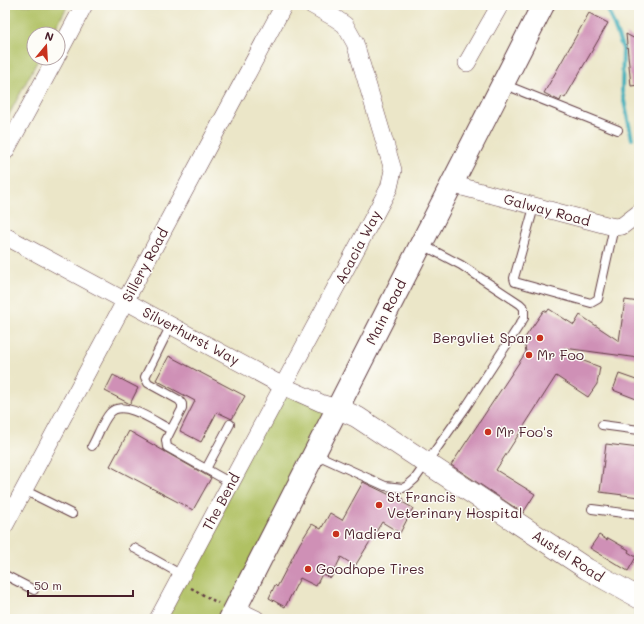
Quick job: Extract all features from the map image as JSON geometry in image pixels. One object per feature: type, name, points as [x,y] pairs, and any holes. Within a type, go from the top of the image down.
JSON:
[{"type":"main road","name":"Main Road","points":[[229,611],[314,454],[543,5]]},
{"type":"street","points":[[66,39],[84,5]]},
{"type":"street","name":"Sillery Road","points":[[5,525],[284,5]]},
{"type":"street","name":"Acacia Way","points":[[283,386],[389,188],[393,170],[351,33],[335,18],[312,5]]},
{"type":"street","points":[[467,63],[500,5]]},
{"type":"street","points":[[5,152],[52,66]]},
{"type":"street","name":"Galway Road","points":[[451,184],[614,227]]},
{"type":"street","points":[[614,227],[622,226],[639,213]]},
{"type":"street","name":"Silverhurst Way","points":[[5,236],[283,386],[321,403],[337,408]]},
{"type":"street","name":"The Bend","points":[[158,619],[177,575],[231,483],[283,386]]},
{"type":"street","name":"Austel Road","points":[[337,408],[357,417],[428,462],[587,569],[637,598]]},
{"type":"street","points":[[229,611],[256,619]]},
{"type":"lane","points":[[502,84],[618,130]]},
{"type":"lane","points":[[534,207],[514,278],[515,282],[591,303],[594,303],[598,299],[614,227]]},
{"type":"lane","points":[[314,454],[392,488],[407,486],[428,462],[512,338],[525,313],[524,308],[520,304],[461,264],[420,244]]},
{"type":"lane","points":[[171,325],[144,377],[148,383],[179,400],[182,404],[182,409],[166,440],[167,447],[231,483]]},
{"type":"lane","points":[[92,446],[108,416],[115,409],[130,409],[171,430]]},
{"type":"lane","points":[[206,469],[230,424]]},
{"type":"lane","points":[[602,424],[639,430]]},
{"type":"lane","points":[[24,490],[72,514]]},
{"type":"lane","points":[[592,509],[639,515]]},
{"type":"lane","points":[[134,548],[177,575]]},
{"type":"lane","points":[[5,575],[34,590]]},
{"type":"path","points":[[177,575],[229,611]]},
{"type":"green space","points":[[5,5],[68,5],[56,26],[26,26],[26,66],[35,66],[5,122]]},
{"type":"green space","points":[[283,386],[329,406],[228,619],[158,619]]},
{"type":"building","points":[[589,13],[608,23],[565,98],[562,96],[560,101],[544,93]]},
{"type":"building","points":[[626,34],[639,41],[639,85],[631,86]]},
{"type":"building","points":[[625,300],[639,302],[639,358],[564,348],[562,353],[600,367],[597,384],[588,397],[556,376],[496,470],[535,494],[523,513],[451,465],[526,352],[524,339],[544,310],[547,312],[549,309],[574,325],[580,315],[619,341]]},
{"type":"building","points":[[169,356],[245,396],[232,419],[217,412],[201,442],[180,431],[195,401],[156,380]]},
{"type":"building","points":[[619,374],[639,381],[639,400],[613,390]]},
{"type":"building","points":[[113,375],[138,388],[130,404],[105,391]]},
{"type":"building","points":[[129,431],[211,478],[193,510],[110,466]]},
{"type":"building","points":[[606,444],[639,448],[639,497],[600,492]]},
{"type":"building","points":[[363,482],[392,496],[393,493],[404,499],[402,502],[413,508],[400,533],[382,522],[355,566],[341,557],[331,578],[322,574],[316,586],[300,578],[285,607],[269,598],[275,585],[277,587],[300,543],[312,524],[321,529],[330,513],[342,520]]},
{"type":"building","points":[[599,535],[607,540],[608,538],[629,550],[628,552],[636,557],[628,571],[590,548]]},
{"type":"waterway","points":[[606,5],[623,49],[622,91],[632,139]]},
{"type":"waterway","points":[[636,619],[638,609]]},
{"type":"place","name":"Bergvliet Spar","points":[[540,338]]},
{"type":"place","name":"Mr Foo","points":[[529,355]]},
{"type":"place","name":"Mr Foo's","points":[[488,432]]},
{"type":"place","name":"St Francis Veterinary Hospital","points":[[379,505]]},
{"type":"place","name":"Madiera","points":[[336,534]]},
{"type":"place","name":"Goodhope Tires","points":[[308,569]]}]
